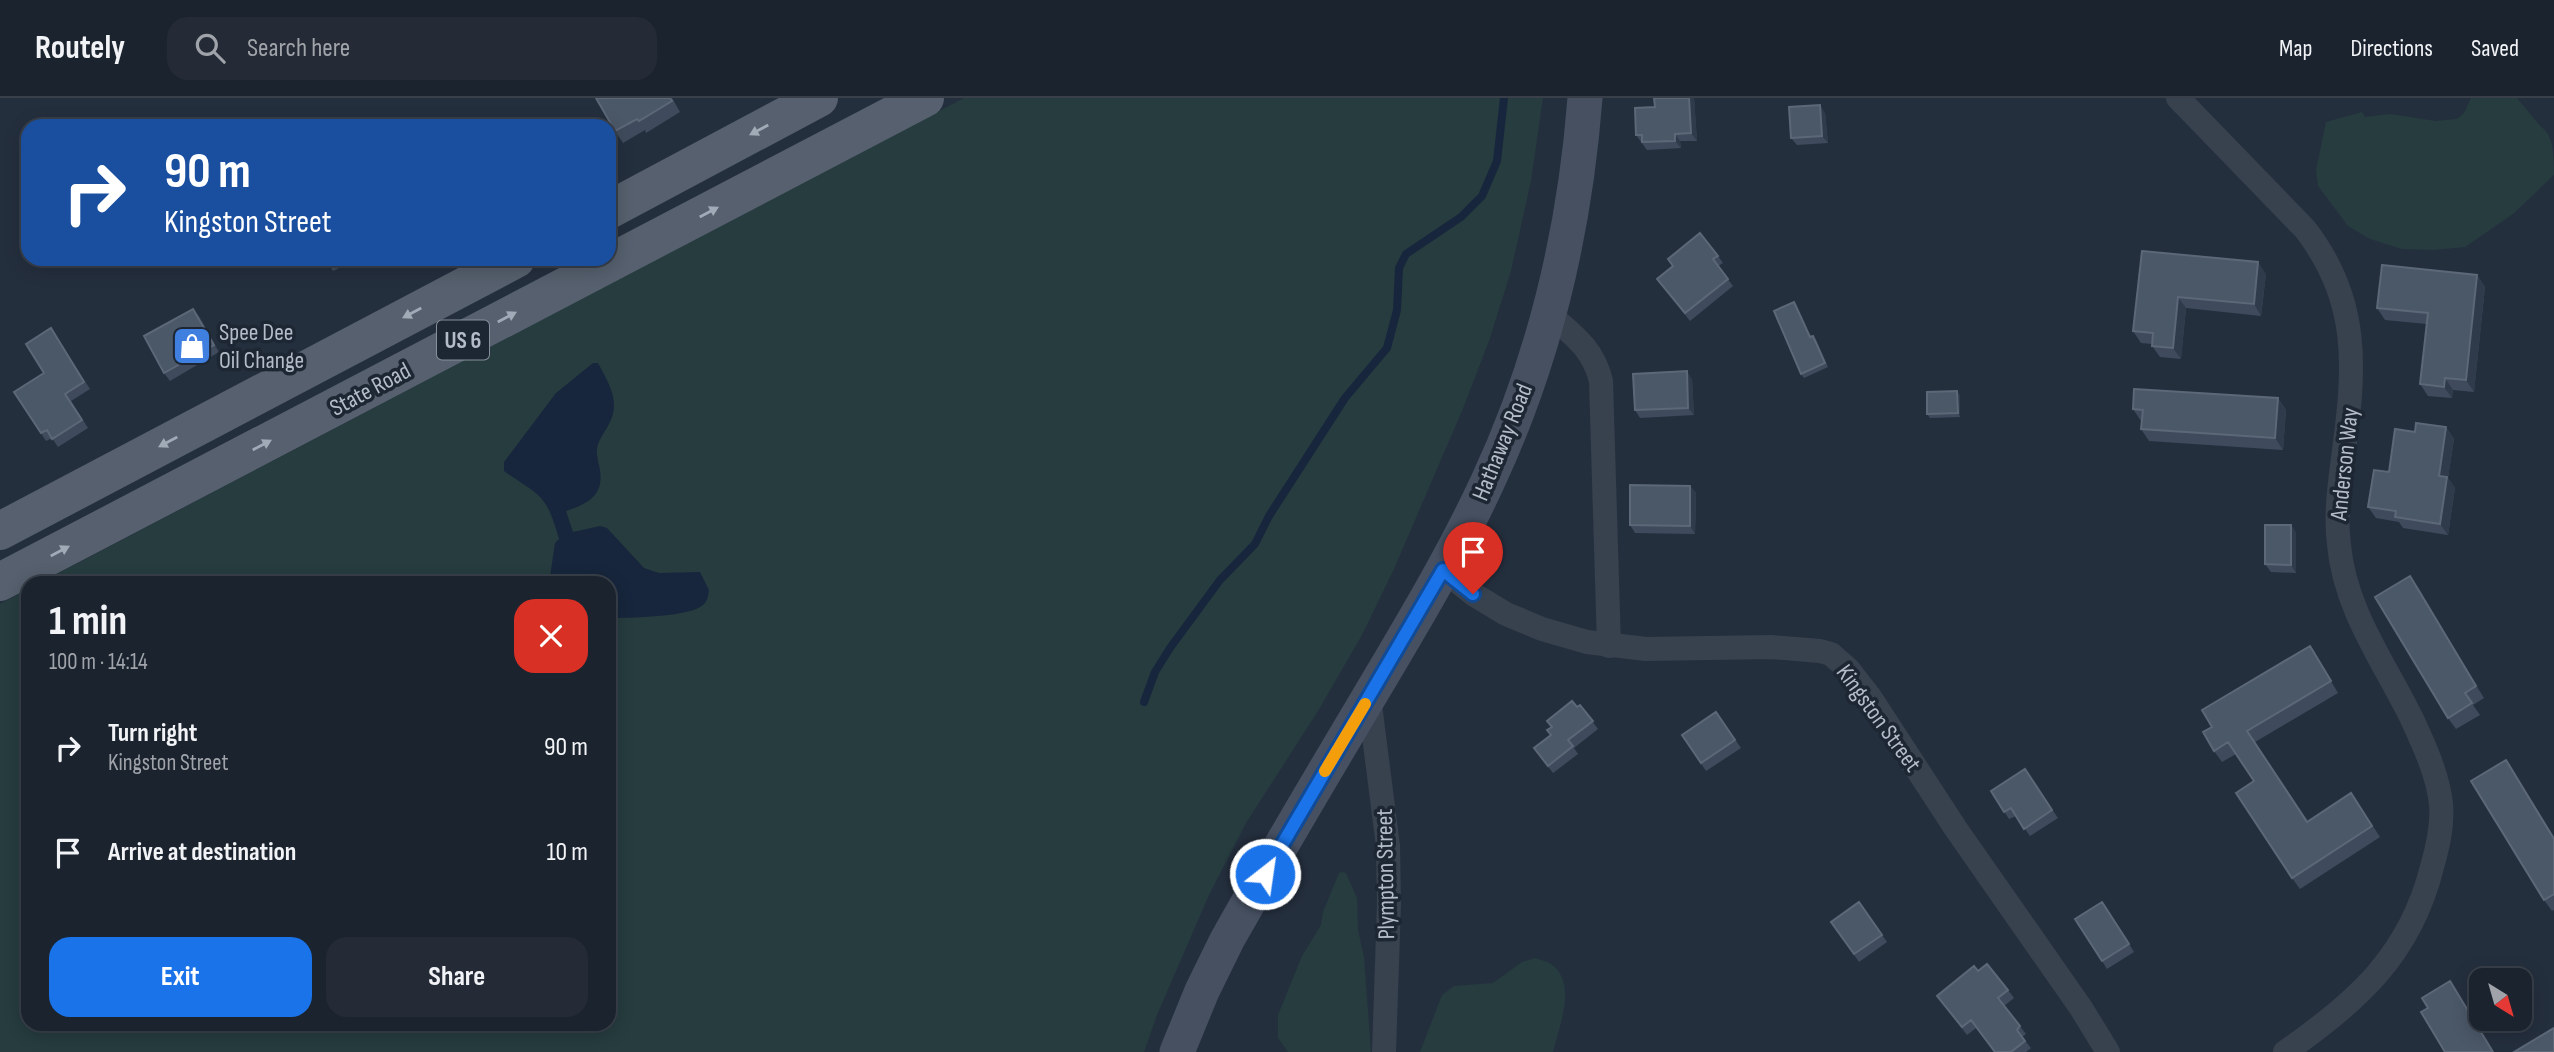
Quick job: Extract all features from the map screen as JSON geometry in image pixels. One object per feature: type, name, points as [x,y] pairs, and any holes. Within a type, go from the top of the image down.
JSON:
[{"type":"main road","points":[[616,206],[819,98]]},
{"type":"main road","name":"State Road","points":[[616,256],[925,98]]},
{"type":"main road","name":"Hathaway Road","points":[[1177,1052],[1227,940],[1443,570],[1509,433],[1548,313],[1569,222],[1585,98]]},
{"type":"main road","name":"State Road","points":[[0,531],[503,266]]},
{"type":"main road","name":"State Road","points":[[0,582],[597,266]]},
{"type":"street","name":"Anderson Way","points":[[2178,98],[2305,229],[2325,258],[2341,292],[2348,315],[2353,358],[2351,401],[2337,504],[2343,572],[2348,595],[2358,619],[2412,720],[2438,787],[2441,817],[2437,850],[2411,926],[2379,973],[2342,1009],[2285,1052]]},
{"type":"street","points":[[1548,313],[1583,344],[1596,362],[1601,381],[1609,646]]},
{"type":"street","name":"Kingston Street","points":[[1443,570],[1480,600],[1506,614],[1564,636],[1609,646],[1646,649],[1771,646],[1831,654],[1870,697],[2108,1052]]},
{"type":"street","name":"Plympton Street","points":[[1369,697],[1388,846],[1389,904],[1384,1052]]},
{"type":"green space","points":[[964,98],[1543,98],[1531,181],[1511,271],[1489,341],[1462,411],[1394,569],[1362,635],[1318,711],[1246,823],[1209,895],[1157,1015],[1144,1052],[0,1052],[0,604],[21,593],[21,1031],[616,1031],[616,576],[53,576]]},
{"type":"green space","points":[[2471,98],[2517,98],[2549,135],[2554,175],[2513,214],[2465,247],[2402,249],[2370,239],[2348,226],[2318,186],[2316,170],[2326,122],[2362,112],[2365,117],[2390,114],[2436,121],[2457,119],[2464,113]]},
{"type":"green space","points":[[1339,873],[1346,873],[1357,898],[1371,1052],[1288,1052],[1278,1038],[1278,1015],[1302,956],[1321,925],[1323,912]]},
{"type":"green space","points":[[1535,958],[1551,964],[1564,982],[1564,1006],[1553,1052],[1420,1052],[1442,995],[1454,986],[1493,983],[1522,962]]},
{"type":"water","points":[[593,363],[598,363],[614,400],[612,416],[598,446],[601,479],[597,493],[587,502],[566,511],[573,532],[600,526],[607,528],[644,568],[659,573],[700,572],[709,590],[703,605],[686,612],[616,618],[616,576],[550,576],[555,543],[559,539],[550,513],[546,504],[534,492],[504,471],[504,462],[556,393]]},
{"type":"building","points":[[596,98],[670,98],[672,101],[639,121],[637,119],[616,130],[616,119],[608,119]]},
{"type":"building","points":[[1654,98],[1689,98],[1691,133],[1675,134],[1675,141],[1642,142],[1642,135],[1636,135],[1635,108],[1655,107]]},
{"type":"building","points":[[1820,105],[1822,136],[1791,138],[1789,107]]},
{"type":"building","points":[[1700,233],[1718,256],[1713,259],[1728,279],[1685,313],[1657,279],[1673,266],[1668,259]]},
{"type":"building","points":[[2142,251],[2258,262],[2254,304],[2178,297],[2173,348],[2152,346],[2153,333],[2133,331]]},
{"type":"building","points":[[2382,265],[2477,275],[2466,380],[2445,378],[2444,387],[2420,384],[2428,313],[2377,308]]},
{"type":"building","points":[[1794,302],[1825,363],[1801,374],[1774,311]]},
{"type":"building","points":[[193,309],[214,345],[164,373],[144,336]]},
{"type":"building","points":[[51,328],[84,382],[65,394],[82,420],[52,439],[47,430],[41,433],[14,392],[44,373],[26,344]]},
{"type":"building","points":[[1687,371],[1688,408],[1635,410],[1633,374]]},
{"type":"building","points":[[2134,389],[2278,398],[2275,438],[2141,429],[2143,410],[2133,409]]},
{"type":"building","points":[[1957,391],[1958,413],[1927,414],[1927,392]]},
{"type":"building","points":[[2416,423],[2446,427],[2439,476],[2447,477],[2440,524],[2395,517],[2396,511],[2368,507],[2374,470],[2389,472],[2395,429],[2415,432]]},
{"type":"building","points":[[1630,485],[1690,486],[1690,526],[1630,525]]},
{"type":"building","points":[[2265,525],[2291,525],[2291,565],[2265,564]]},
{"type":"building","points":[[2410,576],[2476,686],[2465,693],[2472,703],[2448,718],[2375,597]]},
{"type":"building","points":[[2310,646],[2331,681],[2247,731],[2307,822],[2351,793],[2372,826],[2292,878],[2236,793],[2254,781],[2228,742],[2214,751],[2203,732],[2212,727],[2202,710]]},
{"type":"building","points":[[1572,701],[1577,707],[1580,705],[1593,721],[1568,740],[1573,746],[1548,766],[1534,748],[1551,735],[1547,730],[1552,727],[1547,721]]},
{"type":"building","points":[[1716,712],[1735,740],[1701,763],[1682,735]]},
{"type":"building","points":[[2506,760],[2554,839],[2554,894],[2544,900],[2471,781]]},
{"type":"building","points":[[2025,769],[2052,810],[2024,829],[2011,808],[2004,812],[1991,791]]},
{"type":"building","points":[[1859,902],[1882,935],[1854,954],[1831,922]]},
{"type":"building","points":[[2102,902],[2129,944],[2102,961],[2075,919]]},
{"type":"building","points":[[1987,964],[2008,990],[1998,998],[2020,1026],[2017,1030],[2025,1041],[2011,1052],[1995,1052],[1971,1020],[1962,1027],[1937,996],[1974,966],[1978,971]]},
{"type":"building","points":[[2450,981],[2469,1012],[2469,1031],[2480,1031],[2493,1052],[2445,1052],[2421,1012],[2428,1008],[2422,998]]},
{"type":"building","points":[[2554,1028],[2554,1052],[2514,1052]]},
{"type":"waterway","points":[[1144,702],[1155,672],[1170,648],[1220,580],[1255,544],[1269,516],[1345,398],[1387,348],[1397,310],[1399,268],[1406,254],[1461,217],[1482,196],[1497,161],[1504,98]]},
{"type":"slow traffic","points":[[1325,771],[1365,704]]},
{"type":"place","name":"Spee Dee Oil Change","points":[[192,346]]},
{"type":"route","points":[[1265,874],[1443,570],[1473,594]]}]
